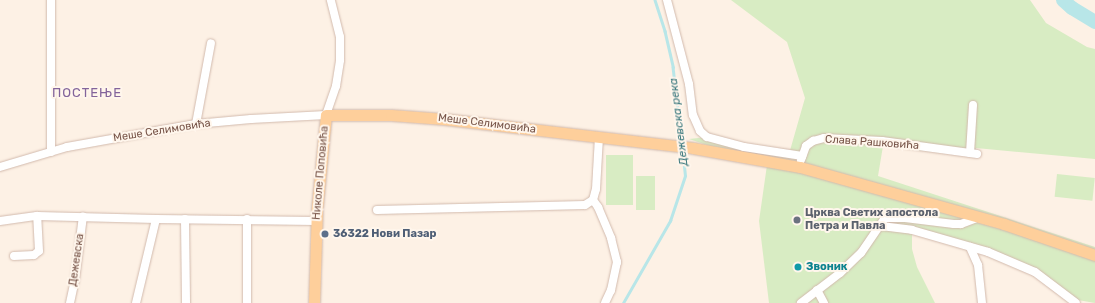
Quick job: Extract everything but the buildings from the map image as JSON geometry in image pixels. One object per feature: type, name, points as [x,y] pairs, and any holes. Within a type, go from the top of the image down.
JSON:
[{"type":"main road","name":"Меше Селимовића","points":[[326,115],[392,115],[444,118],[801,161]]},
{"type":"main road","name":"Николе Поповића","points":[[314,303],[316,221],[326,115]]},
{"type":"main road","points":[[801,161],[1040,235],[1095,255]]},
{"type":"street","points":[[51,0],[51,152]]},
{"type":"street","points":[[326,115],[336,86],[340,60],[340,37],[331,0]]},
{"type":"street","points":[[667,0],[689,84],[693,115],[700,131],[707,137],[801,161]]},
{"type":"street","points":[[196,124],[211,43]]},
{"type":"street","name":"Слава Рашковића","points":[[801,161],[804,149],[809,143],[824,138],[882,141],[973,154],[973,105]]},
{"type":"street","name":"Меше Селимовића","points":[[0,167],[75,146],[196,124],[326,115]]},
{"type":"street","points":[[377,210],[585,205],[593,200],[596,189],[599,137]]},
{"type":"street","points":[[593,200],[598,207],[611,238],[617,262],[612,290],[605,303]]},
{"type":"street","points":[[0,221],[38,216],[83,216],[156,219],[316,221]]},
{"type":"street","points":[[14,256],[34,255],[39,251],[38,216]]},
{"type":"street","name":"Дежевска","points":[[70,303],[75,280],[83,216]]},
{"type":"street","points":[[803,301],[840,273],[861,253],[885,218],[905,218],[961,224],[979,217]]},
{"type":"street","points":[[136,303],[156,219]]},
{"type":"street","points":[[185,219],[186,303]]},
{"type":"street","points":[[246,303],[248,219]]},
{"type":"street","points":[[880,226],[912,230],[988,252],[1035,272],[1076,303]]},
{"type":"street","points":[[970,247],[978,265],[982,303]]},
{"type":"street","points":[[817,290],[824,303]]},
{"type":"green space","points":[[731,0],[1030,0],[1046,23],[1087,47],[1095,49],[1095,159],[976,148],[975,157],[883,146],[878,176],[1095,247],[1095,303],[1078,300],[1035,272],[912,230],[912,249],[917,267],[935,303],[769,303],[759,221],[767,165],[689,139],[707,137],[789,154],[805,98],[787,42]]},
{"type":"green space","points":[[606,155],[633,155],[633,205],[606,205]]},
{"type":"green space","points":[[1057,174],[1095,178],[1092,201],[1055,197]]},
{"type":"green space","points":[[636,176],[655,176],[655,210],[636,210]]},
{"type":"waterway","name":"Дежевска река","points":[[655,0],[665,31],[673,67],[682,144]]},
{"type":"waterway","points":[[1063,0],[1072,8],[1095,22]]},
{"type":"waterway","name":"Дежевска река","points":[[623,303],[670,221],[685,176],[682,149]]},
{"type":"place","name":"Црква Светих апостола Петра и Павла","points":[[797,220]]},
{"type":"place","name":"36322 Нови Пазар","points":[[325,234]]},
{"type":"place","name":"Звоник","points":[[798,267]]},
{"type":"district","name":"ПОСТЕЊЕ","points":[[87,93]]}]
